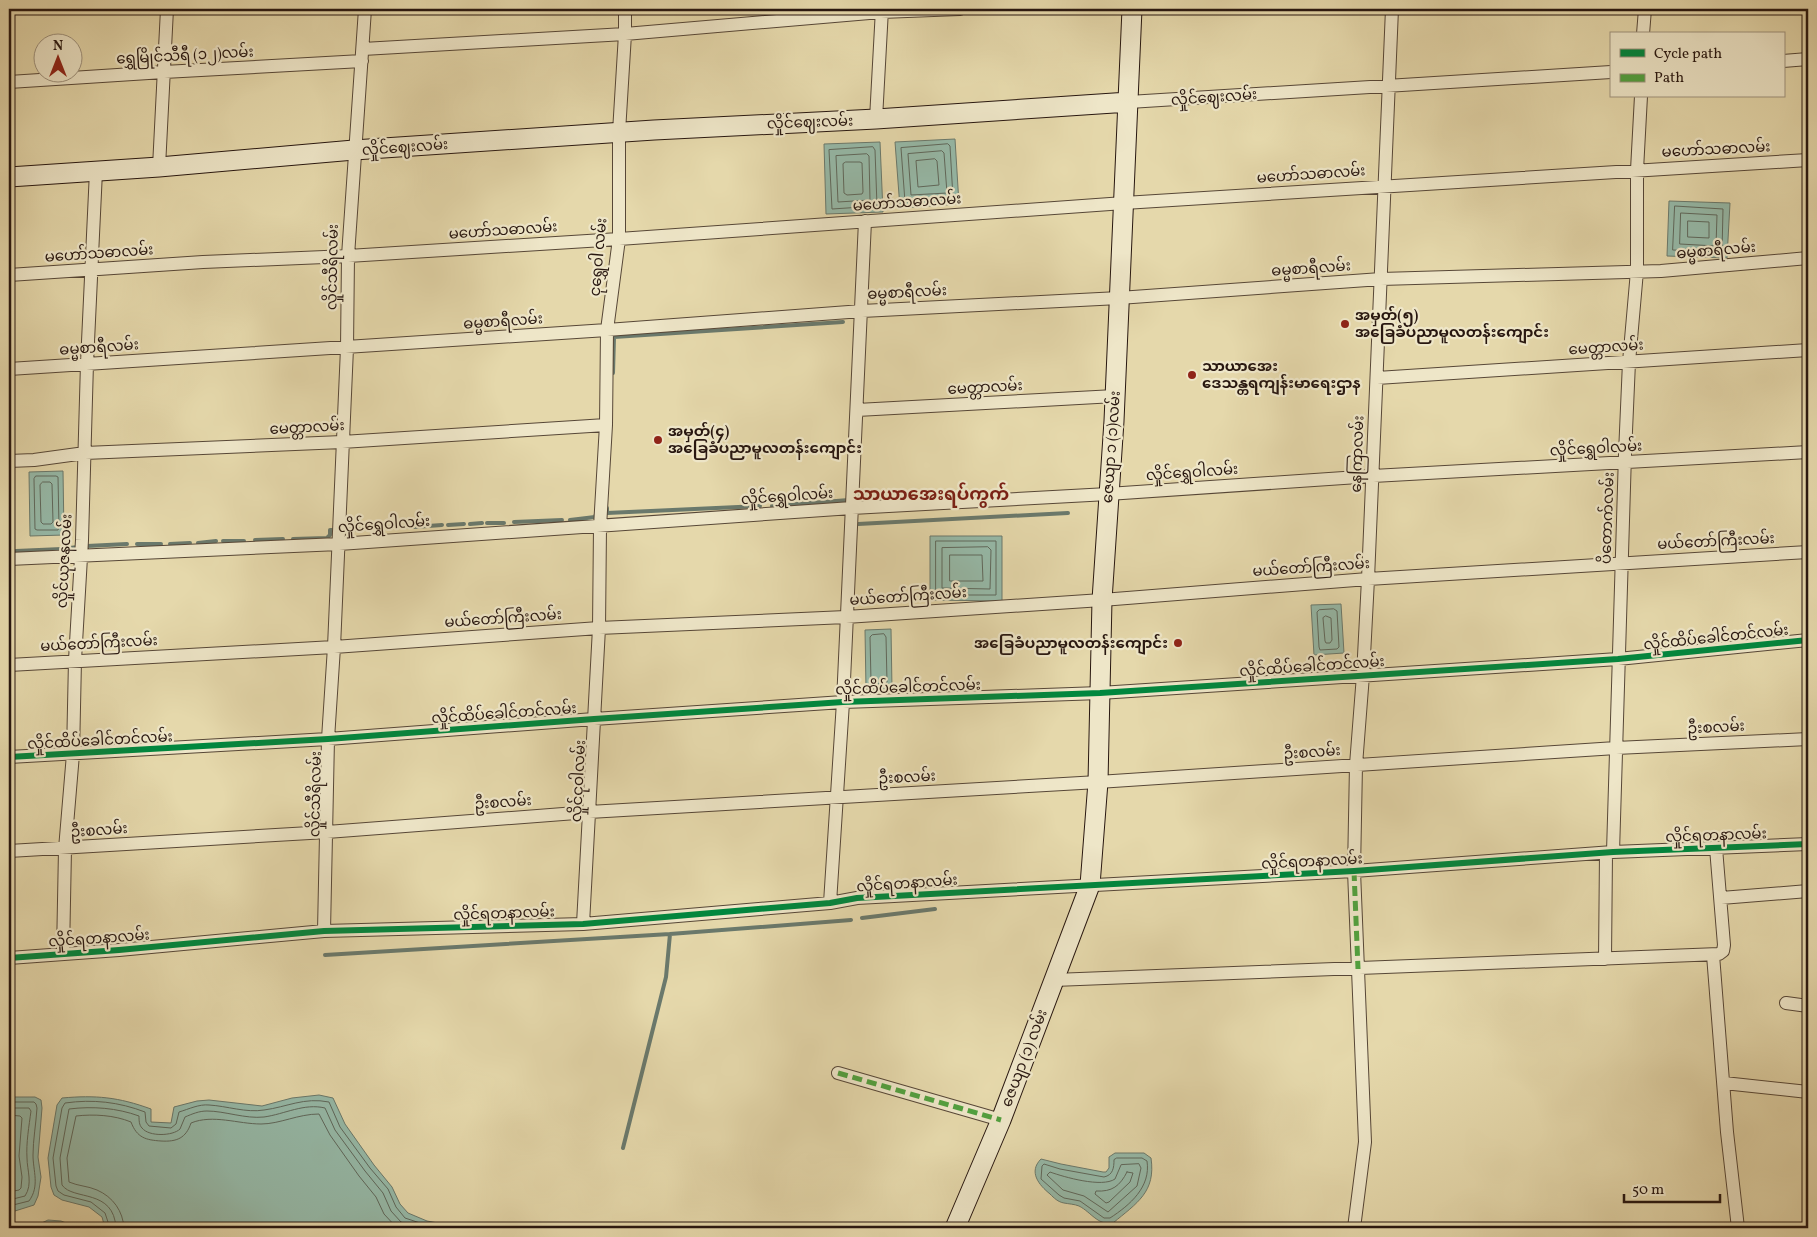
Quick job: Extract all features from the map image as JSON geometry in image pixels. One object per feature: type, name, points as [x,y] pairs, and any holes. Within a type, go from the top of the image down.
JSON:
[{"type":"street","points":[[159,167],[167,9]]},
{"type":"street","name":"လှိုင်သီရိလမ်း","points":[[324,931],[328,739],[334,647],[347,348],[348,256],[365,9]]},
{"type":"street","name":"ငုရွှေဝါ လမ်း","points":[[601,518],[606,425],[607,330],[619,239],[619,132],[625,9]]},
{"type":"street","name":"ရွှေမြိုင်သီရီ (၁၂)လမ်း","points":[[9,82],[164,72],[625,34],[882,10],[960,9]]},
{"type":"street","name":"ဇေယျာ ၁ (၁)လမ်း","points":[[1090,885],[1098,782],[1102,600],[1115,396],[1132,9]]},
{"type":"street","name":"နေကြာလမ်း","points":[[1354,1228],[1366,1142],[1354,871],[1356,765],[1363,675],[1373,476],[1392,9]]},
{"type":"street","points":[[1644,32],[1645,9]]},
{"type":"street","points":[[876,120],[882,10]]},
{"type":"street","points":[[1784,61],[1808,59]]},
{"type":"street","name":"လှိုင်ဈေးလမ်း","points":[[9,177],[159,167],[354,150],[619,132],[750,124],[876,120],[1610,72]]},
{"type":"street","name":"ပိတောက်လမ်း","points":[[1605,959],[1616,748],[1629,362],[1637,272],[1641,98]]},
{"type":"street","name":"မဟော်သဓာလမ်း","points":[[9,275],[203,262],[348,256],[619,239],[1385,185],[1808,160]]},
{"type":"street","name":"လှိုင်ယုဇနလမ်း","points":[[63,953],[65,849],[73,754],[75,660],[81,556],[87,363],[96,171]]},
{"type":"street","points":[[830,904],[843,702],[865,221]]},
{"type":"street","name":"ဓမ္မစာရီလမ်း","points":[[9,369],[347,348],[862,311],[1119,298],[1381,279],[1637,272],[1808,258]]},
{"type":"street","name":"မေတ္တာလမ်း","points":[[1377,378],[1808,350]]},
{"type":"street","name":"မေတ္တာလမ်း","points":[[857,410],[1115,396]]},
{"type":"street","name":"မေတ္တာလမ်း","points":[[9,460],[34,460],[85,453],[342,442],[606,425]]},
{"type":"street","name":"လှိုင်ရွှေဝါလမ်း","points":[[9,560],[601,518],[852,508],[1808,452]]},
{"type":"street","name":"လှိုင်ငုဝါလမ်း","points":[[583,924],[599,628],[601,518]]},
{"type":"street","name":"မယ်တော်ကြီးလမ်း","points":[[9,665],[334,647],[599,628],[846,617],[1102,600],[1368,579],[1808,552]]},
{"type":"street","name":"လှိုင်ထိပ်ခေါင်တင်လမ်း","points":[[9,757],[328,739],[594,718],[843,702],[1100,693],[1618,659],[1808,640]]},
{"type":"street","name":"ဦးစလမ်း","points":[[9,851],[327,832],[589,812],[1098,782],[1616,748],[1808,739]]},
{"type":"street","name":"လှိုင်ရတနာလမ်း","points":[[9,958],[324,931],[583,924],[830,904],[857,898],[1354,871],[1610,852],[1808,844]]},
{"type":"street","points":[[1054,980],[1719,954],[1723,951],[1724,944],[1716,848]]},
{"type":"street","name":"ဇေယျာ (၁) လမ်း","points":[[955,1228],[1001,1120],[1090,885]]},
{"type":"street","points":[[1720,898],[1808,891]]},
{"type":"street","points":[[1713,954],[1738,1228]]},
{"type":"street","points":[[1786,1003],[1808,1006]]},
{"type":"street","points":[[838,1073],[1001,1120]]},
{"type":"street","points":[[1724,1083],[1808,1092]]},
{"type":"water","points":[[955,139],[959,204],[900,208],[895,142]]},
{"type":"water","points":[[880,142],[883,212],[826,214],[824,144]]},
{"type":"water","points":[[1669,201],[1730,203],[1727,258],[1667,256]]},
{"type":"water","points":[[63,471],[64,535],[30,536],[29,472]]},
{"type":"water","points":[[930,536],[1002,536],[1002,601],[930,600]]},
{"type":"water","points":[[1341,604],[1344,653],[1314,655],[1311,605]]},
{"type":"water","points":[[891,629],[892,689],[866,689],[865,630]]},
{"type":"water","points":[[319,1095],[333,1098],[345,1124],[392,1187],[400,1204],[408,1213],[427,1221],[458,1228],[105,1228],[102,1217],[89,1207],[62,1200],[54,1195],[51,1187],[48,1158],[57,1105],[62,1098],[96,1097],[117,1099],[151,1109],[151,1122],[171,1123],[174,1107],[197,1101],[209,1100],[262,1106],[292,1098]]},
{"type":"water","points":[[9,1097],[35,1097],[41,1100],[42,1108],[38,1157],[41,1177],[38,1196],[34,1205],[15,1211],[9,1211]]},
{"type":"water","points":[[1115,1153],[1144,1153],[1151,1158],[1152,1170],[1151,1180],[1143,1196],[1113,1223],[1099,1221],[1079,1206],[1058,1201],[1042,1187],[1036,1178],[1035,1169],[1041,1159],[1106,1172],[1109,1168],[1109,1157]]},
{"type":"water","points":[[48,1220],[61,1221],[79,1228],[9,1228],[9,1222],[33,1227]]},
{"type":"waterway","points":[[613,373],[614,337],[843,322]]},
{"type":"waterway","points":[[869,500],[895,499]]},
{"type":"waterway","points":[[772,506],[849,500]]},
{"type":"waterway","points":[[607,508],[607,513],[760,506]]},
{"type":"waterway","points":[[858,524],[1068,513]]},
{"type":"waterway","points":[[570,520],[595,517],[596,514]]},
{"type":"waterway","points":[[514,522],[562,520]]},
{"type":"waterway","points":[[470,524],[482,523]]},
{"type":"waterway","points":[[487,523],[504,523]]},
{"type":"waterway","points":[[448,525],[464,524]]},
{"type":"waterway","points":[[414,527],[442,525]]},
{"type":"waterway","points":[[345,530],[395,527]]},
{"type":"waterway","points":[[403,527],[410,527]]},
{"type":"waterway","points":[[293,539],[327,538],[330,535],[330,530],[333,530]]},
{"type":"waterway","points":[[255,540],[283,539]]},
{"type":"waterway","points":[[198,543],[216,541]]},
{"type":"waterway","points":[[223,541],[244,541]]},
{"type":"waterway","points":[[170,544],[190,543]]},
{"type":"waterway","points":[[87,546],[127,544]]},
{"type":"waterway","points":[[137,544],[161,544]]},
{"type":"waterway","points":[[70,548],[78,547]]},
{"type":"waterway","points":[[16,551],[62,549]]},
{"type":"waterway","points":[[862,918],[935,909]]},
{"type":"waterway","points":[[325,955],[670,934],[851,920]]},
{"type":"waterway","points":[[623,1148],[666,977],[670,934]]},
{"type":"marked path","points":[[1354,871],[1358,969]]},
{"type":"marked path","points":[[838,1073],[1001,1120]]},
{"type":"cycle path","points":[[9,757],[328,739],[843,702],[1100,693],[1618,659],[1808,640]]},
{"type":"cycle path","points":[[9,958],[324,931],[583,924],[830,903],[857,898],[1354,871],[1613,852],[1808,844]]},
{"type":"place","name":"အမှတ်(၅) အခြေခံပညာမူလတန်းကျောင်း","points":[[1345,324]]},
{"type":"place","name":"သာယာအေး ဒေသန္တရကျန်းမာရေးဌာန","points":[[1192,375]]},
{"type":"place","name":"အမှတ်(၄) အခြေခံပညာမူလတန်းကျောင်း","points":[[658,440]]},
{"type":"place","name":"အခြေခံပညာမူလတန်းကျောင်း","points":[[1178,643]]},
{"type":"district","name":"သာယာအေးရပ်ကွက်","points":[[931,494]]}]
